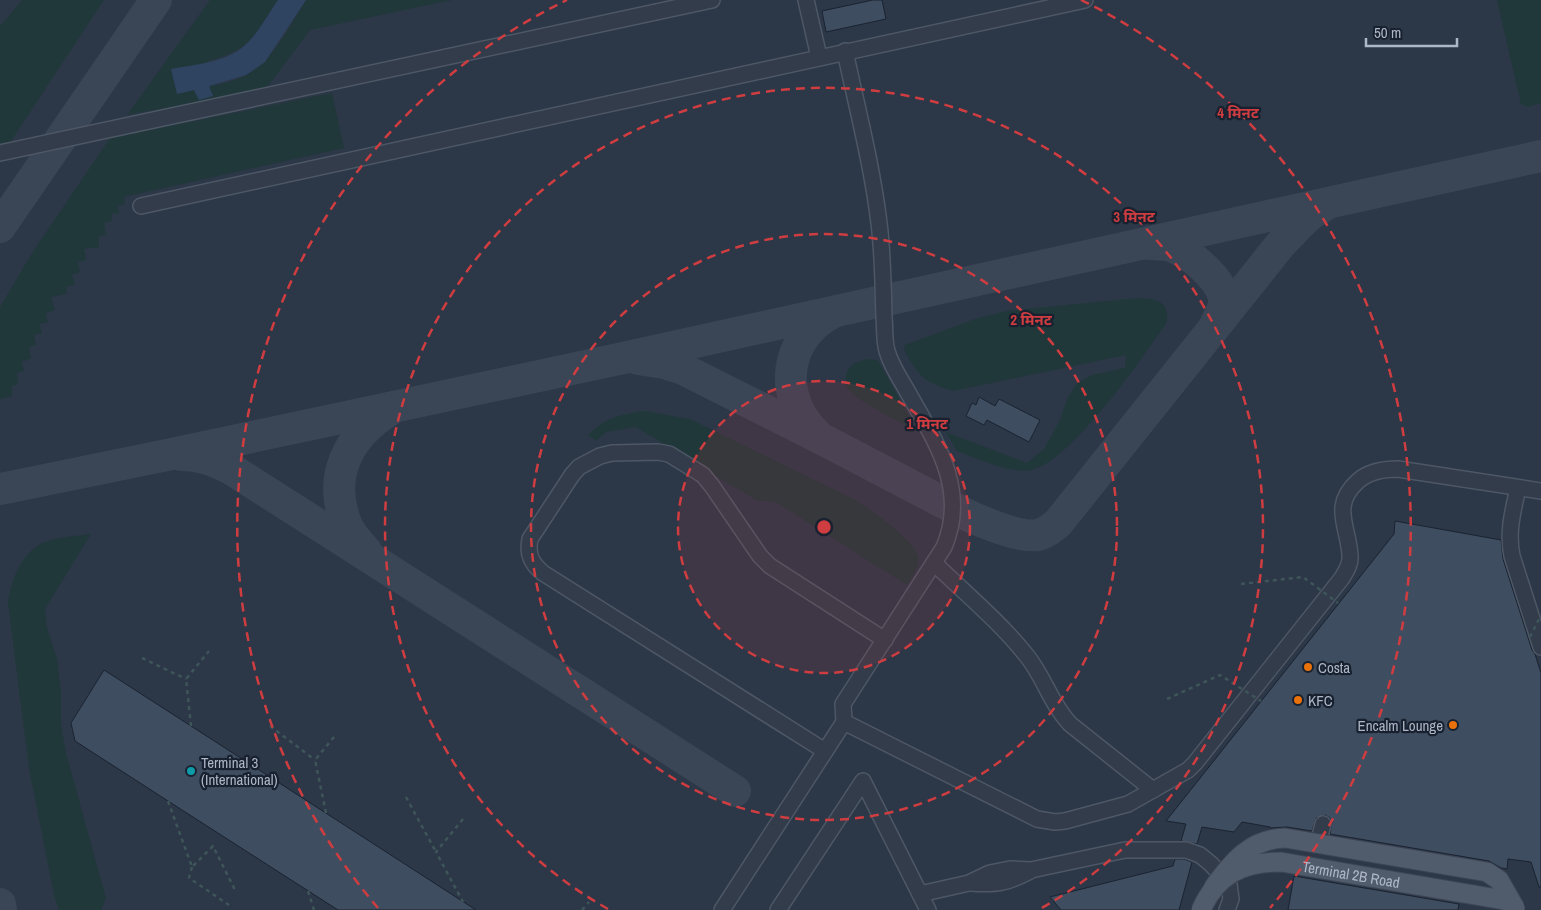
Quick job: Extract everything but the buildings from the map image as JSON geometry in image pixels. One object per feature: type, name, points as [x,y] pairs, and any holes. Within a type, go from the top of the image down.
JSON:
[{"type":"main road","points":[[1213,888],[1228,868],[1249,848],[1265,840],[1285,838],[1487,872],[1499,880],[1516,909]]},
{"type":"main road","name":"Terminal 2B Road","points":[[1201,910],[1213,888],[1221,880],[1236,870],[1267,862],[1281,862],[1504,900],[1516,909]]},
{"type":"lane","points":[[0,153],[712,0]]},
{"type":"lane","points":[[806,0],[819,57]]},
{"type":"lane","points":[[141,206],[1085,0]]},
{"type":"lane","points":[[722,910],[844,722],[843,704],[944,547],[950,535],[953,516],[954,499],[945,464],[886,350],[880,224],[845,51]]},
{"type":"lane","points":[[824,751],[543,573],[530,558],[528,549],[530,540],[572,475],[584,464],[600,456],[612,454],[658,452],[669,454],[703,475],[760,556],[770,566],[885,640]]},
{"type":"lane","points":[[844,722],[1028,816],[1055,822],[1065,821],[1119,806],[1139,799],[1188,770],[1195,763],[1342,578],[1348,567],[1350,557],[1342,510],[1348,492],[1362,478],[1381,470],[1398,469],[1541,491]]},
{"type":"lane","points":[[1518,488],[1509,528],[1509,543],[1535,642]]},
{"type":"lane","points":[[934,563],[1015,641],[1038,670],[1058,708],[1070,724],[1153,790]]},
{"type":"lane","points":[[778,910],[863,780],[928,910]]},
{"type":"lane","points":[[1318,844],[1323,824]]},
{"type":"lane","points":[[920,894],[969,883],[995,872],[1010,869],[1030,870],[1125,850],[1186,850],[1200,855],[1229,884],[1231,899],[1227,910]]},
{"type":"path","points":[[1241,584],[1303,577],[1338,603]]},
{"type":"path","points":[[1535,642],[1541,615]]},
{"type":"path","points":[[191,726],[186,679],[209,651]]},
{"type":"path","points":[[142,658],[186,679]]},
{"type":"path","points":[[1167,699],[1220,675],[1261,701]]},
{"type":"path","points":[[270,726],[315,760],[326,813]]},
{"type":"path","points":[[315,760],[334,737]]},
{"type":"path","points":[[406,797],[463,902]]},
{"type":"path","points":[[168,801],[192,867]]},
{"type":"path","points":[[436,852],[463,818]]},
{"type":"path","points":[[229,905],[189,878],[192,867],[213,846],[236,892]]},
{"type":"path","points":[[308,891],[314,910]]},
{"type":"path","points":[[582,910],[589,902]]},
{"type":"shaded area","points":[[0,0],[1541,0],[1541,910],[0,910]]},
{"type":"green space","points":[[22,0],[104,0],[9,144],[0,146],[0,26]]},
{"type":"green space","points":[[210,0],[278,0],[250,40],[233,52],[208,61],[194,90],[234,80],[256,68],[273,51],[306,0],[452,0],[310,30],[265,90],[127,115]]},
{"type":"green space","points":[[1497,0],[1541,0],[1541,103],[1528,107],[1521,104]]},
{"type":"green space","points":[[332,93],[344,148],[124,197],[125,204],[118,206],[119,213],[111,214],[112,221],[104,223],[106,235],[99,236],[99,247],[84,249],[86,260],[78,262],[80,272],[72,275],[75,285],[66,287],[67,294],[51,297],[55,310],[46,313],[48,322],[39,324],[42,333],[34,335],[36,345],[29,347],[31,358],[22,362],[24,371],[17,373],[18,384],[12,386],[12,396],[0,399],[0,307],[32,253],[110,138]]},
{"type":"green space","points":[[1138,298],[1160,302],[1166,309],[1167,322],[1124,382],[1085,429],[1065,449],[1047,463],[1031,470],[1023,471],[1004,468],[957,451],[946,432],[1027,463],[1044,449],[1060,420],[1067,399],[1077,383],[1092,375],[1125,368],[1126,355],[953,391],[928,381],[923,377],[904,350],[905,345],[975,319],[1007,311]]},
{"type":"green space","points":[[866,359],[878,360],[917,431],[871,406],[849,390],[846,385],[847,372],[856,363]]},
{"type":"green space","points":[[644,411],[690,419],[855,500],[891,526],[915,550],[918,564],[911,579],[907,585],[776,502],[756,500],[636,427],[606,432],[596,441],[588,435],[601,424],[614,418]]},
{"type":"green space","points":[[91,534],[45,609],[47,627],[57,659],[61,693],[61,725],[66,753],[106,898],[101,910],[59,910],[54,895],[29,768],[8,603],[12,585],[19,568],[37,547],[45,542],[56,539]]},
{"type":"water","points":[[278,0],[306,0],[265,62],[246,75],[209,86],[213,96],[199,100],[194,90],[177,94],[171,69],[213,61],[236,52],[254,36]]},
{"type":"taxiway","points":[[0,227],[156,0]]},
{"type":"taxiway","points":[[0,489],[614,360],[1541,156]]},
{"type":"taxiway","points":[[638,359],[664,363],[683,369],[969,516],[1012,532],[1038,535],[1046,532],[1058,523],[1280,245],[1306,219],[1324,206]]},
{"type":"taxiway","points":[[1148,244],[1168,245],[1179,249],[1196,261],[1213,277],[1223,295],[1224,303],[1222,312],[1215,325]]},
{"type":"taxiway","points":[[817,435],[804,420],[796,404],[791,386],[791,369],[796,352],[804,337],[817,323],[834,312]]},
{"type":"taxiway","points":[[366,551],[347,526],[341,508],[340,475],[352,445],[375,420],[390,410]]},
{"type":"taxiway","points":[[181,455],[207,459],[231,469],[735,791]]},
{"type":"taxiway","points":[[0,904],[1,910]]},
{"type":"place","name":"Costa","points":[[1308,667]]},
{"type":"place","name":"KFC","points":[[1298,700]]},
{"type":"place","name":"Encalm Lounge","points":[[1453,725]]},
{"type":"place","name":"Terminal 3 (International)","points":[[191,771]]}]
